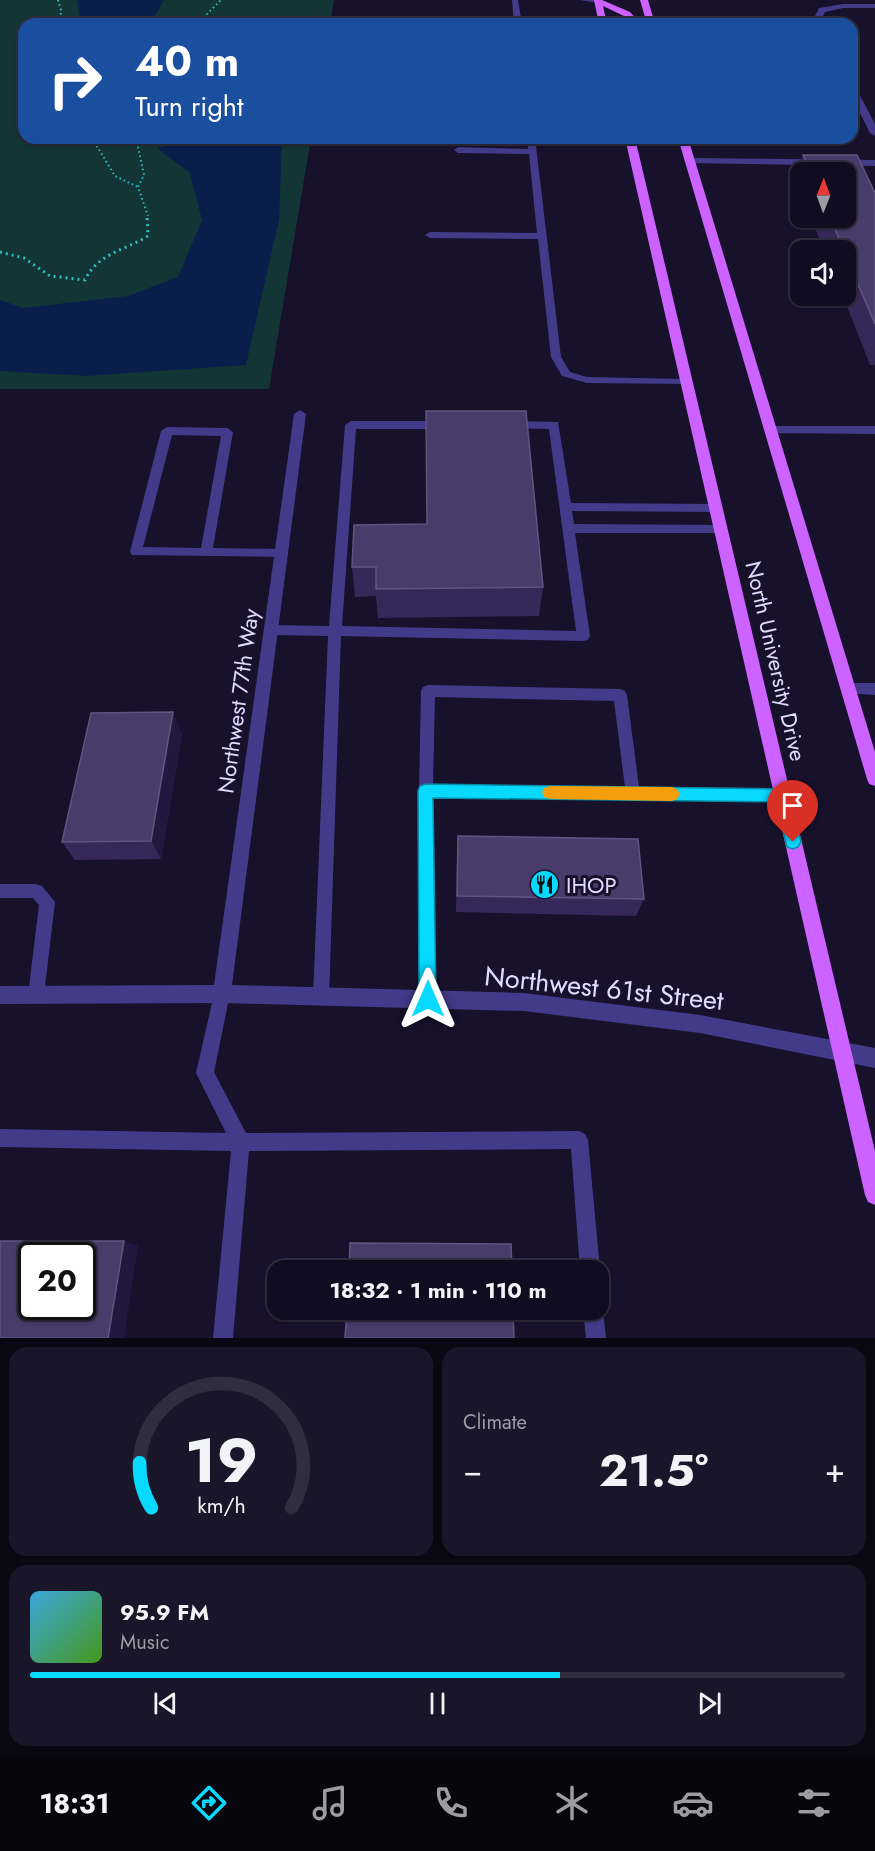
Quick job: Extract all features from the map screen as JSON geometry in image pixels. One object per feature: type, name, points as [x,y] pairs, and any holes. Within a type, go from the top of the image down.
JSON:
[{"type":"main road","points":[[598,0],[602,18]]},
{"type":"main road","points":[[598,0],[631,18]]},
{"type":"main road","points":[[644,0],[649,18]]},
{"type":"main road","name":"North University Drive","points":[[631,144],[875,1195]]},
{"type":"main road","points":[[685,144],[875,779]]},
{"type":"street","points":[[818,18],[822,10],[843,6],[875,6]]},
{"type":"street","points":[[858,100],[875,133]]},
{"type":"street","points":[[690,161],[875,163]]},
{"type":"street","name":"Northwest 77th Way","points":[[222,994],[300,414]]},
{"type":"street","name":"Northwest 61st Street","points":[[0,995],[222,994],[524,1002],[700,1024],[875,1058]]},
{"type":"lane","points":[[515,0],[517,18]]},
{"type":"lane","points":[[583,0],[598,0]]},
{"type":"lane","points":[[531,144],[556,357],[566,374],[587,380],[686,382]]},
{"type":"lane","points":[[458,150],[532,152]]},
{"type":"lane","points":[[430,235],[542,236]]},
{"type":"lane","points":[[321,997],[335,630],[351,425],[458,425]]},
{"type":"lane","points":[[271,630],[583,636],[554,425],[494,425]]},
{"type":"lane","points":[[770,430],[875,430]]},
{"type":"lane","points":[[206,553],[227,432],[167,431],[136,552],[206,553],[281,554]]},
{"type":"lane","points":[[565,507],[716,508]]},
{"type":"lane","points":[[568,528],[720,529]]},
{"type":"lane","points":[[848,689],[875,689]]},
{"type":"lane","points":[[428,999],[426,791],[428,691],[620,695],[633,794]]},
{"type":"lane","points":[[426,791],[782,795]]},
{"type":"lane","points":[[0,891],[36,891],[47,902],[36,995]]},
{"type":"lane","points":[[222,994],[205,1072],[241,1142],[223,1338]]},
{"type":"lane","points":[[0,1138],[241,1142],[579,1140],[589,1260]]},
{"type":"lane","points":[[594,1320],[596,1338]]},
{"type":"path","points":[[58,0],[62,10],[61,18]]},
{"type":"path","points":[[204,18],[220,0]]},
{"type":"path","points":[[96,144],[116,176],[138,187]]},
{"type":"path","points":[[0,252],[24,258],[50,276],[86,280],[90,267],[104,255],[128,248],[148,236],[148,217],[138,187],[144,174],[137,144]]},
{"type":"green space","points":[[0,0],[334,0],[331,18],[18,18],[18,144],[310,144],[269,389],[0,389]]},
{"type":"water","points":[[77,0],[164,0],[154,18],[80,18]]},
{"type":"water","points":[[180,144],[282,144],[279,220],[246,365],[86,376],[0,371],[0,300],[23,308],[128,296],[178,277],[202,220],[190,173],[157,148]]},
{"type":"building","points":[[803,155],[857,155],[875,193],[875,324],[856,279],[856,240],[840,240],[834,228],[856,228],[856,162],[806,162]]},
{"type":"building","points":[[426,411],[526,411],[543,587],[376,589],[376,567],[352,567],[354,525],[427,524]]},
{"type":"building","points":[[173,712],[151,841],[62,842],[91,713]]},
{"type":"building","name":"IHOP","points":[[458,836],[638,839],[644,899],[457,896]]},
{"type":"building","points":[[0,1241],[124,1241],[108,1338],[0,1338]]},
{"type":"building","points":[[350,1243],[511,1244],[512,1260],[349,1260]]},
{"type":"building","points":[[346,1320],[513,1320],[514,1338],[345,1338]]},
{"type":"slow traffic","points":[[550,792],[672,794]]},
{"type":"place","name":"IHOP","points":[[545,885]]},
{"type":"route","points":[[428,999],[426,791],[782,795],[793,842]]}]
